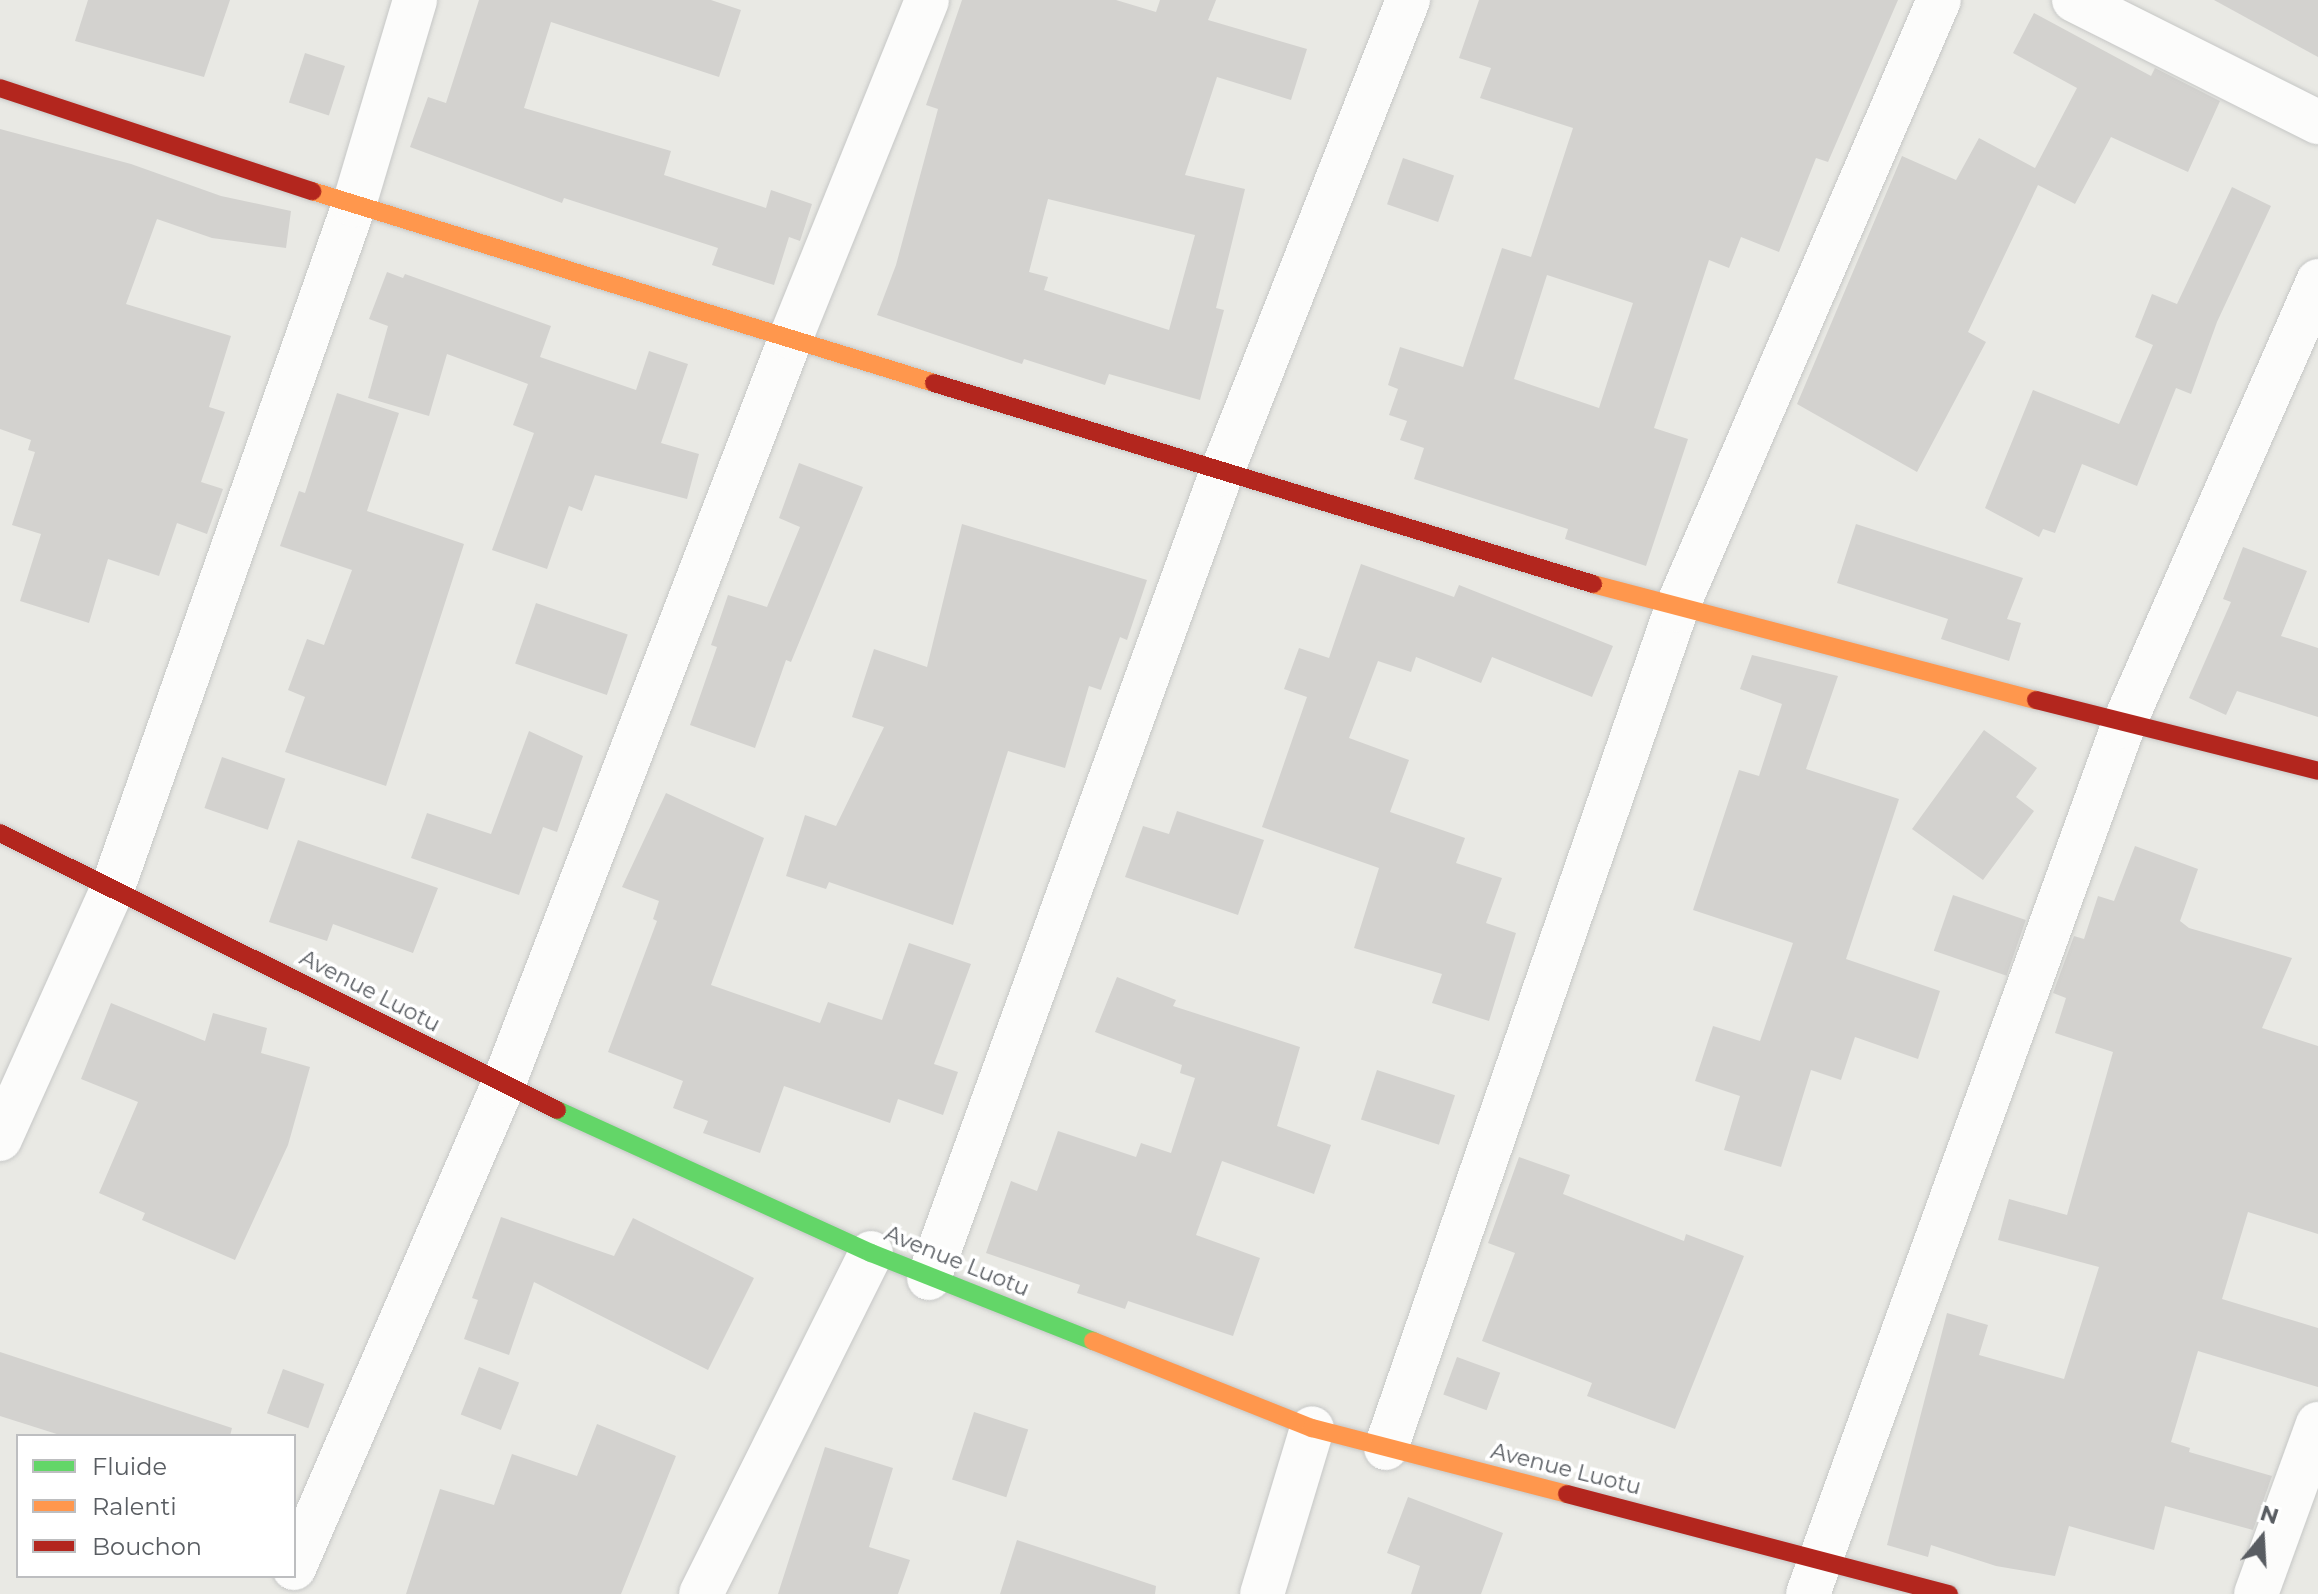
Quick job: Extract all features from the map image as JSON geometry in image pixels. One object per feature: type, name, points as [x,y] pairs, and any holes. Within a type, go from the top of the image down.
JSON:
[{"type":"street","points":[[0,1139],[113,887],[354,205],[415,0]]},
{"type":"street","points":[[296,1563],[503,1085],[791,337],[927,0]]},
{"type":"street","points":[[929,1278],[1221,474],[1408,0]]},
{"type":"street","points":[[1386,1448],[1676,610],[1939,0]]},
{"type":"street","points":[[2074,0],[2318,122]]},
{"type":"street","points":[[0,88],[354,205],[791,337],[1221,474],[1676,610],[2123,726],[2318,771]]},
{"type":"street","points":[[1815,1576],[2123,726],[2318,281]]},
{"type":"street","name":"Avenue Luotu","points":[[0,833],[503,1085],[871,1253],[1312,1428],[1815,1576],[1949,1594]]},
{"type":"street","points":[[701,1594],[871,1253]]},
{"type":"street","points":[[2256,1594],[2318,1424]]},
{"type":"street","points":[[1262,1594],[1312,1428]]},
{"type":"building","points":[[88,0],[230,0],[204,77],[75,41]]},
{"type":"building","points":[[479,0],[711,0],[741,10],[719,77],[551,22],[524,108],[671,151],[664,175],[766,208],[771,190],[812,204],[800,241],[789,237],[774,285],[712,265],[718,248],[564,198],[562,203],[410,147],[428,97],[446,103]]},
{"type":"building","points":[[962,0],[1116,0],[1156,12],[1160,0],[1216,0],[1208,20],[1307,49],[1291,100],[1217,77],[1185,175],[1245,189],[1216,308],[1224,310],[1200,400],[1109,374],[1105,385],[1024,359],[1022,364],[877,315],[896,265],[938,109],[926,105]],"holes":[[[1048,199],[1195,235],[1169,330],[1044,290],[1048,277],[1029,272]]]},
{"type":"building","points":[[1479,0],[1898,0],[1828,162],[1816,158],[1779,252],[1741,237],[1729,268],[1709,260],[1654,428],[1688,439],[1646,566],[1565,539],[1568,529],[1414,479],[1424,448],[1400,440],[1407,421],[1389,415],[1398,389],[1388,385],[1400,347],[1463,367],[1502,248],[1531,257],[1573,128],[1480,98],[1491,68],[1459,58]],"holes":[[[1547,275],[1633,303],[1599,408],[1514,379]]]},
{"type":"building","points":[[2214,0],[2318,0],[2318,57]]},
{"type":"building","points":[[2034,13],[2151,76],[2155,68],[2220,101],[2188,172],[2111,137],[2075,204],[2038,185],[1968,332],[1986,342],[1917,472],[1797,404],[1902,156],[1956,180],[1979,138],[2035,168],[2077,88],[2013,53]]},
{"type":"building","points":[[305,53],[345,66],[329,115],[289,102]]},
{"type":"building","points":[[0,129],[131,164],[221,196],[291,211],[286,248],[212,238],[157,219],[126,304],[231,336],[209,407],[225,412],[201,482],[223,489],[207,534],[177,523],[159,576],[108,559],[89,623],[20,601],[41,534],[12,525],[35,452],[28,450],[31,440],[0,429]]},
{"type":"building","points":[[1403,158],[1454,176],[1438,222],[1387,204]]},
{"type":"building","points":[[2232,187],[2271,206],[2217,322],[2191,394],[2176,388],[2137,486],[2082,464],[2055,533],[2043,529],[2039,537],[1985,508],[2033,390],[2119,424],[2153,345],[2135,337],[2152,294],[2177,304]]},
{"type":"building","points":[[387,272],[403,278],[405,274],[551,326],[540,357],[636,390],[649,351],[688,364],[661,443],[699,454],[687,499],[595,475],[582,511],[569,506],[547,569],[492,550],[534,433],[513,425],[528,384],[447,354],[429,416],[368,398],[388,326],[369,319]]},
{"type":"building","points":[[337,393],[399,413],[367,511],[464,544],[386,786],[285,752],[305,697],[288,690],[307,639],[324,645],[352,570],[280,546],[299,491],[305,493]]},
{"type":"building","points":[[799,463],[863,487],[791,662],[786,660],[755,748],[690,725],[717,647],[711,645],[728,595],[767,607],[800,527],[779,518]]},
{"type":"building","points":[[962,524],[1147,580],[1127,640],[1120,637],[1101,690],[1089,686],[1065,768],[1008,751],[953,925],[829,882],[826,889],[786,876],[805,815],[836,826],[884,727],[852,717],[874,649],[927,667]]},
{"type":"building","points":[[1856,524],[2023,578],[2007,619],[2021,623],[2009,661],[1941,639],[1948,619],[1837,583]]},
{"type":"building","points":[[2243,547],[2307,571],[2281,636],[2318,648],[2318,717],[2237,691],[2226,715],[2189,698],[2231,602],[2223,599]]},
{"type":"building","points":[[1361,564],[1454,597],[1459,585],[1613,646],[1592,697],[1492,657],[1481,683],[1416,657],[1411,672],[1378,661],[1349,738],[1409,760],[1390,812],[1465,838],[1456,863],[1502,878],[1486,923],[1516,933],[1489,1021],[1432,1003],[1442,974],[1354,948],[1379,868],[1262,827],[1307,697],[1284,689],[1299,648],[1329,658]]},
{"type":"building","points":[[536,603],[628,635],[607,695],[515,664]]},
{"type":"building","points":[[1752,655],[1838,676],[1806,769],[1899,799],[1846,959],[1940,991],[1918,1059],[1855,1037],[1841,1080],[1811,1070],[1781,1167],[1724,1150],[1740,1096],[1695,1081],[1713,1026],[1760,1041],[1793,943],[1693,910],[1739,770],[1759,776],[1782,704],[1740,689]]},
{"type":"building","points":[[1984,730],[2037,768],[2016,797],[2034,811],[1983,880],[1912,829]]},
{"type":"building","points":[[529,731],[583,756],[557,832],[543,827],[519,895],[411,858],[427,813],[491,834]]},
{"type":"building","points":[[222,757],[285,779],[268,830],[204,808]]},
{"type":"building","points":[[666,793],[764,838],[711,985],[820,1023],[828,1002],[882,1020],[909,943],[971,964],[934,1064],[958,1072],[943,1115],[898,1099],[890,1123],[784,1086],[760,1153],[703,1133],[708,1121],[673,1108],[683,1081],[608,1052],[657,921],[653,919],[659,901],[622,887]]},
{"type":"building","points":[[1177,811],[1264,840],[1238,915],[1125,877],[1143,826],[1169,834]]},
{"type":"building","points":[[298,840],[438,888],[413,953],[333,924],[327,941],[269,922]]},
{"type":"building","points":[[2135,846],[2198,869],[2180,921],[2189,928],[2292,958],[2262,1028],[2318,1046],[2318,1234],[2248,1212],[2222,1299],[2318,1328],[2318,1387],[2198,1351],[2171,1442],[2190,1448],[2189,1452],[2272,1476],[2253,1530],[2165,1506],[2154,1550],[2069,1526],[2055,1576],[1996,1566],[1931,1545],[1928,1557],[1887,1545],[1947,1313],[1988,1325],[1979,1355],[2064,1379],[2099,1267],[1998,1240],[2009,1199],[2067,1215],[2113,1052],[2055,1033],[2066,998],[2053,993],[2074,936],[2084,939],[2098,896],[2114,901]]},
{"type":"building","points":[[1953,895],[2026,920],[2007,976],[1934,951]]},
{"type":"building","points":[[1117,977],[1176,1000],[1173,1006],[1300,1047],[1277,1126],[1331,1145],[1314,1194],[1222,1161],[1196,1235],[1260,1258],[1233,1336],[1128,1301],[1125,1309],[1077,1293],[1080,1285],[986,1253],[1011,1181],[1037,1191],[1058,1131],[1136,1157],[1141,1143],[1171,1153],[1195,1078],[1180,1073],[1182,1065],[1095,1032]]},
{"type":"building","points":[[111,1003],[205,1041],[213,1013],[267,1028],[261,1053],[310,1067],[288,1145],[235,1260],[142,1220],[145,1213],[99,1193],[138,1102],[81,1079]]},
{"type":"building","points":[[1377,1070],[1455,1095],[1439,1145],[1361,1119]]},
{"type":"building","points":[[1519,1157],[1570,1175],[1563,1194],[1684,1241],[1686,1234],[1744,1256],[1675,1429],[1587,1396],[1592,1383],[1482,1341],[1515,1253],[1488,1243]]},
{"type":"building","points":[[501,1217],[614,1256],[633,1218],[754,1278],[708,1370],[534,1282],[509,1355],[464,1339],[478,1300],[472,1298]]},
{"type":"building","points":[[0,1352],[232,1428],[230,1434],[57,1434],[0,1416]]},
{"type":"building","points":[[1457,1357],[1500,1373],[1487,1410],[1443,1395]]},
{"type":"building","points":[[479,1367],[519,1382],[501,1430],[461,1415]]},
{"type":"building","points":[[283,1369],[324,1384],[308,1428],[267,1413]]},
{"type":"building","points":[[974,1412],[1028,1430],[1006,1497],[952,1480]]},
{"type":"building","points":[[597,1424],[676,1456],[621,1594],[406,1594],[440,1489],[494,1505],[512,1454],[577,1476]]},
{"type":"building","points":[[825,1447],[893,1468],[869,1547],[910,1560],[898,1594],[778,1594]]},
{"type":"building","points":[[1408,1497],[1503,1533],[1481,1594],[1411,1594],[1420,1566],[1387,1553]]},
{"type":"building","points":[[1017,1540],[1156,1586],[1155,1594],[1000,1594]]},
{"type":"traffic: fast","points":[[557,1110],[871,1253],[1093,1341]]},
{"type":"traffic: slow","points":[[312,191],[934,383]]},
{"type":"traffic: slow","points":[[1593,584],[2036,700]]},
{"type":"traffic: slow","points":[[1093,1341],[1312,1428],[1567,1494]]},
{"type":"traffic: jam","points":[[0,88],[312,191]]},
{"type":"traffic: jam","points":[[934,383],[1593,584]]},
{"type":"traffic: jam","points":[[2036,700],[2318,771]]},
{"type":"traffic: jam","points":[[0,833],[557,1110]]},
{"type":"traffic: jam","points":[[1567,1494],[1949,1594]]}]
